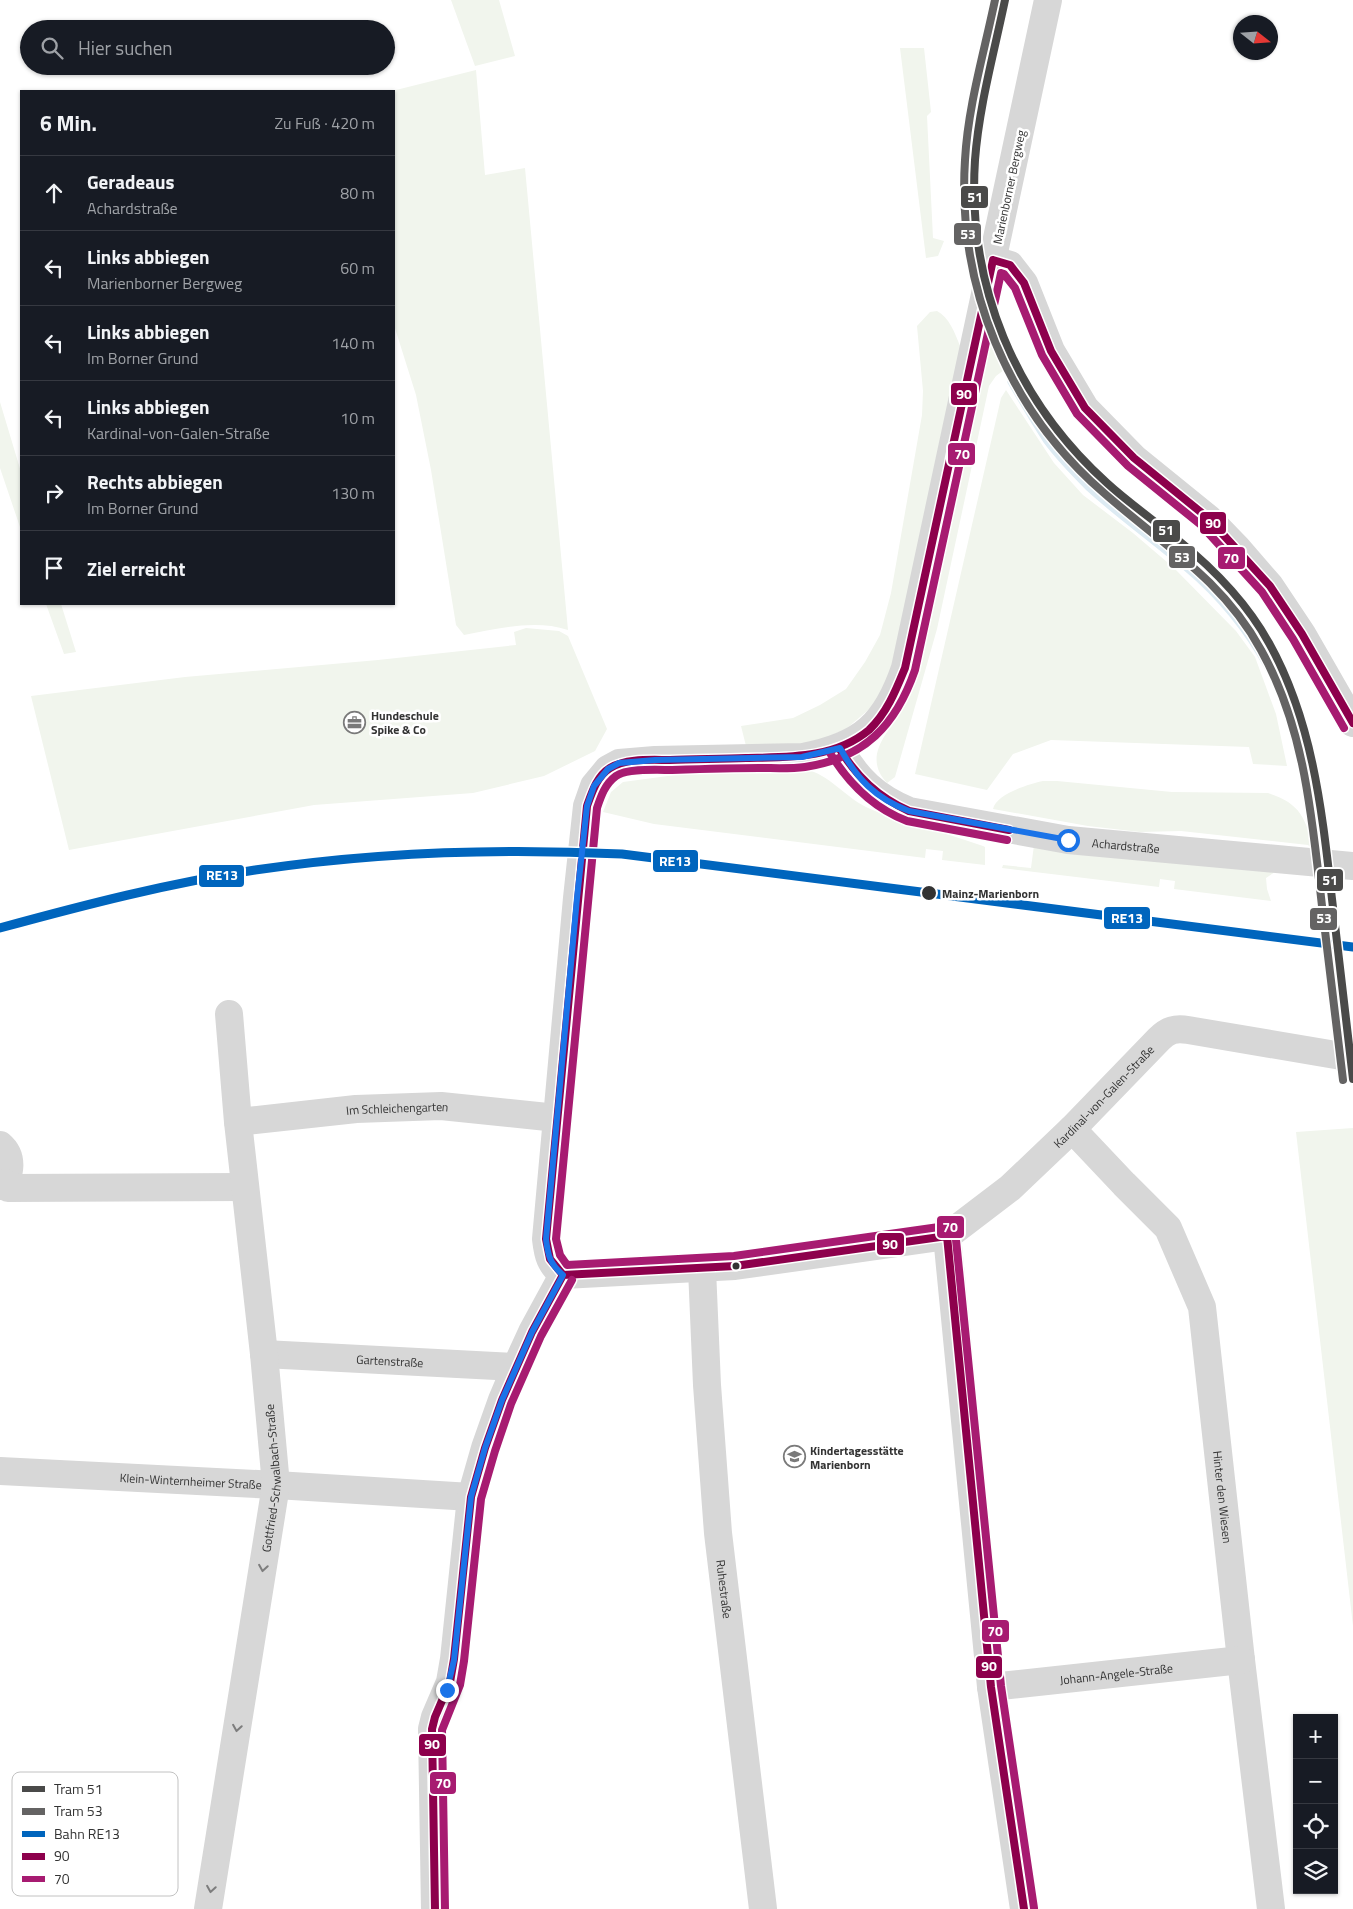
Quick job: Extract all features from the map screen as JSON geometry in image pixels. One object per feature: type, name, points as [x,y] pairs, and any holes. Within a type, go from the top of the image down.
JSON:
[{"type":"street","name":"Marienborner Bergweg","points":[[557,1118],[587,806],[594,786],[608,769],[619,763],[655,760],[802,757],[840,748],[865,733],[877,722],[897,692],[905,668],[1048,0]]},
{"type":"street","points":[[993,260],[1010,265],[1024,283],[1051,350],[1085,408],[1134,458],[1208,518],[1270,586],[1302,634],[1353,723]]},
{"type":"street","name":"Achardstraße","points":[[840,748],[854,772],[868,788],[897,806],[909,811],[1068,840],[1353,866]]},
{"type":"street","name":"Gottfried-Schwalbach-Straße","points":[[208,1909],[276,1485],[264,1354],[238,1122],[229,1014]]},
{"type":"street","name":"Kardinal-von-Galen-Straße","points":[[563,1275],[702,1269],[755,1264],[947,1236],[1010,1188],[1072,1129],[1158,1039],[1173,1029],[1353,1058]]},
{"type":"street","name":"Im Schleichengarten","points":[[238,1122],[356,1109],[441,1106],[557,1118]]},
{"type":"street","points":[[435,1909],[432,1729],[435,1716],[450,1682],[471,1497],[485,1448],[516,1367],[532,1332],[563,1275],[554,1267],[548,1254],[546,1239],[557,1118]]},
{"type":"street","name":"Hinter den Wiesen","points":[[1072,1129],[1168,1228],[1202,1307],[1270,1909]]},
{"type":"street","points":[[0,1145],[8,1156],[10,1165],[8,1175],[2,1185],[8,1188],[245,1187]]},
{"type":"street","points":[[947,1236],[992,1687],[1024,1909]]},
{"type":"street","name":"Ruhestraße","points":[[702,1269],[707,1384],[718,1533],[763,1909]]},
{"type":"street","name":"Gartenstraße","points":[[264,1354],[516,1367]]},
{"type":"street","name":"Klein-Winternheimer Straße","points":[[0,1471],[471,1497]]},
{"type":"street","name":"Johann-Angele-Straße","points":[[992,1687],[1241,1660]]},
{"type":"shaded area","points":[[451,0],[499,0],[515,56],[475,66]]},
{"type":"shaded area","points":[[900,48],[924,48],[931,112],[927,116],[933,238],[944,241],[938,256],[926,258]]},
{"type":"shaded area","points":[[476,70],[485,175],[525,168],[568,630],[542,625],[529,625],[464,635],[456,625],[431,470],[416,395],[395,328],[395,90]]},
{"type":"shaded area","points":[[937,311],[948,321],[960,346],[899,654],[874,705],[846,729],[818,741],[792,746],[746,746],[741,726],[793,718],[820,705],[846,689],[865,662],[880,635],[891,593],[922,415],[923,391],[917,326],[930,312]]},
{"type":"shaded area","points":[[990,321],[1008,367],[996,376],[989,386],[937,629],[895,777],[887,783],[880,773],[877,754],[885,736],[905,706],[910,692]]},
{"type":"shaded area","points":[[1006,390],[1054,463],[1083,495],[1133,533],[1174,568],[1236,631],[1255,657],[1276,714],[1287,766],[1253,764],[1249,747],[1051,740],[1013,754],[987,790],[915,774],[1001,398]]},
{"type":"shaded area","points":[[0,402],[20,469],[20,527],[0,468]]},
{"type":"shaded area","points":[[46,605],[61,605],[76,652],[64,654]]},
{"type":"shaded area","points":[[526,628],[559,631],[568,636],[607,729],[595,751],[544,776],[473,793],[314,805],[69,850],[31,696],[185,677],[378,660],[516,645],[514,632]]},
{"type":"shaded area","points":[[720,769],[805,769],[814,772],[870,809],[985,847],[985,865],[942,860],[943,851],[926,849],[925,858],[654,824],[603,812],[611,792],[623,782]]},
{"type":"shaded area","points":[[1043,781],[1172,792],[1268,793],[1288,802],[1300,813],[1308,829],[1313,849],[1308,845],[1181,831],[1140,832],[1088,826],[993,809],[995,804],[1006,794]]},
{"type":"shaded area","points":[[1034,845],[1275,872],[1266,878],[1271,901],[1174,889],[1175,881],[1160,879],[1159,887],[1002,868],[1003,865],[1031,868]]},
{"type":"shaded area","points":[[1353,1128],[1353,1626],[1296,1132]]},
{"type":"waterway","points":[[1011,382],[1046,440],[1072,471],[1102,500],[1199,579],[1244,630],[1278,686],[1290,717],[1308,781],[1313,815]]},
{"type":"tram line","name":"53","points":[[995,0],[969,120],[965,160],[965,207],[970,254],[980,299],[996,343],[1016,385],[1041,424],[1070,460],[1104,493],[1190,564],[1229,603],[1246,625],[1276,680],[1288,711],[1297,743],[1310,807],[1343,1080]]},
{"type":"tram line","name":"51","points":[[1005,0],[983,100],[975,160],[975,206],[979,252],[989,295],[1004,337],[1023,377],[1046,415],[1075,450],[1107,483],[1191,551],[1229,587],[1260,628],[1284,673],[1306,736],[1319,800],[1353,1079]]},
{"type":"rail line","name":"RE13","points":[[0,928],[127,895],[255,870],[392,855],[530,851],[622,854],[1353,947]]},
{"type":"transit line","name":"90","points":[[1024,1909],[991,1687],[947,1236],[735,1266],[563,1275],[550,1259],[546,1239],[587,806],[602,775],[605,771],[616,765],[631,761],[647,760],[778,757],[810,754],[826,751],[855,739],[869,730],[881,716],[905,668],[993,260],[1010,265],[1024,283],[1051,351],[1085,408],[1134,458],[1208,518],[1270,586],[1302,634],[1353,723]]},
{"type":"transit line","name":"70","points":[[1034,1908],[1001,1686],[955,1230],[946,1226],[734,1256],[567,1265],[560,1255],[556,1239],[597,808],[606,786],[621,773],[643,770],[788,768],[826,763],[845,756],[861,747],[888,722],[907,690],[915,670],[1001,273],[1004,274],[1015,288],[1042,355],[1077,414],[1128,466],[1201,525],[1262,592],[1293,639],[1344,728]]},
{"type":"transit line","name":"90","points":[[839,748],[853,768],[869,785],[878,793],[909,811],[1009,830]]},
{"type":"transit line","name":"70","points":[[830,753],[845,775],[863,794],[895,816],[907,821],[1007,840]]},
{"type":"transit line","name":"90","points":[[435,1909],[432,1729],[450,1682],[454,1659],[471,1497],[485,1448],[502,1400],[532,1332],[563,1275]]},
{"type":"transit line","name":"70","points":[[445,1909],[442,1730],[460,1685],[481,1499],[511,1404],[541,1336],[572,1280]]},
{"type":"place","name":"Hundeschule Spike & Co","points":[[355,722]]},
{"type":"place","name":"Mainz-Marienborn","points":[[929,893]]},
{"type":"place","name":"Kindertagesstätte Marienborn","points":[[794,1457]]},
{"type":"route","points":[[447,1690],[454,1660],[471,1497],[485,1448],[502,1400],[532,1332],[563,1275],[554,1267],[548,1254],[546,1239],[577,898],[587,806],[594,786],[608,769],[619,763],[655,760],[802,757],[840,748],[858,778],[868,788],[897,806],[909,811],[1068,840]]}]
